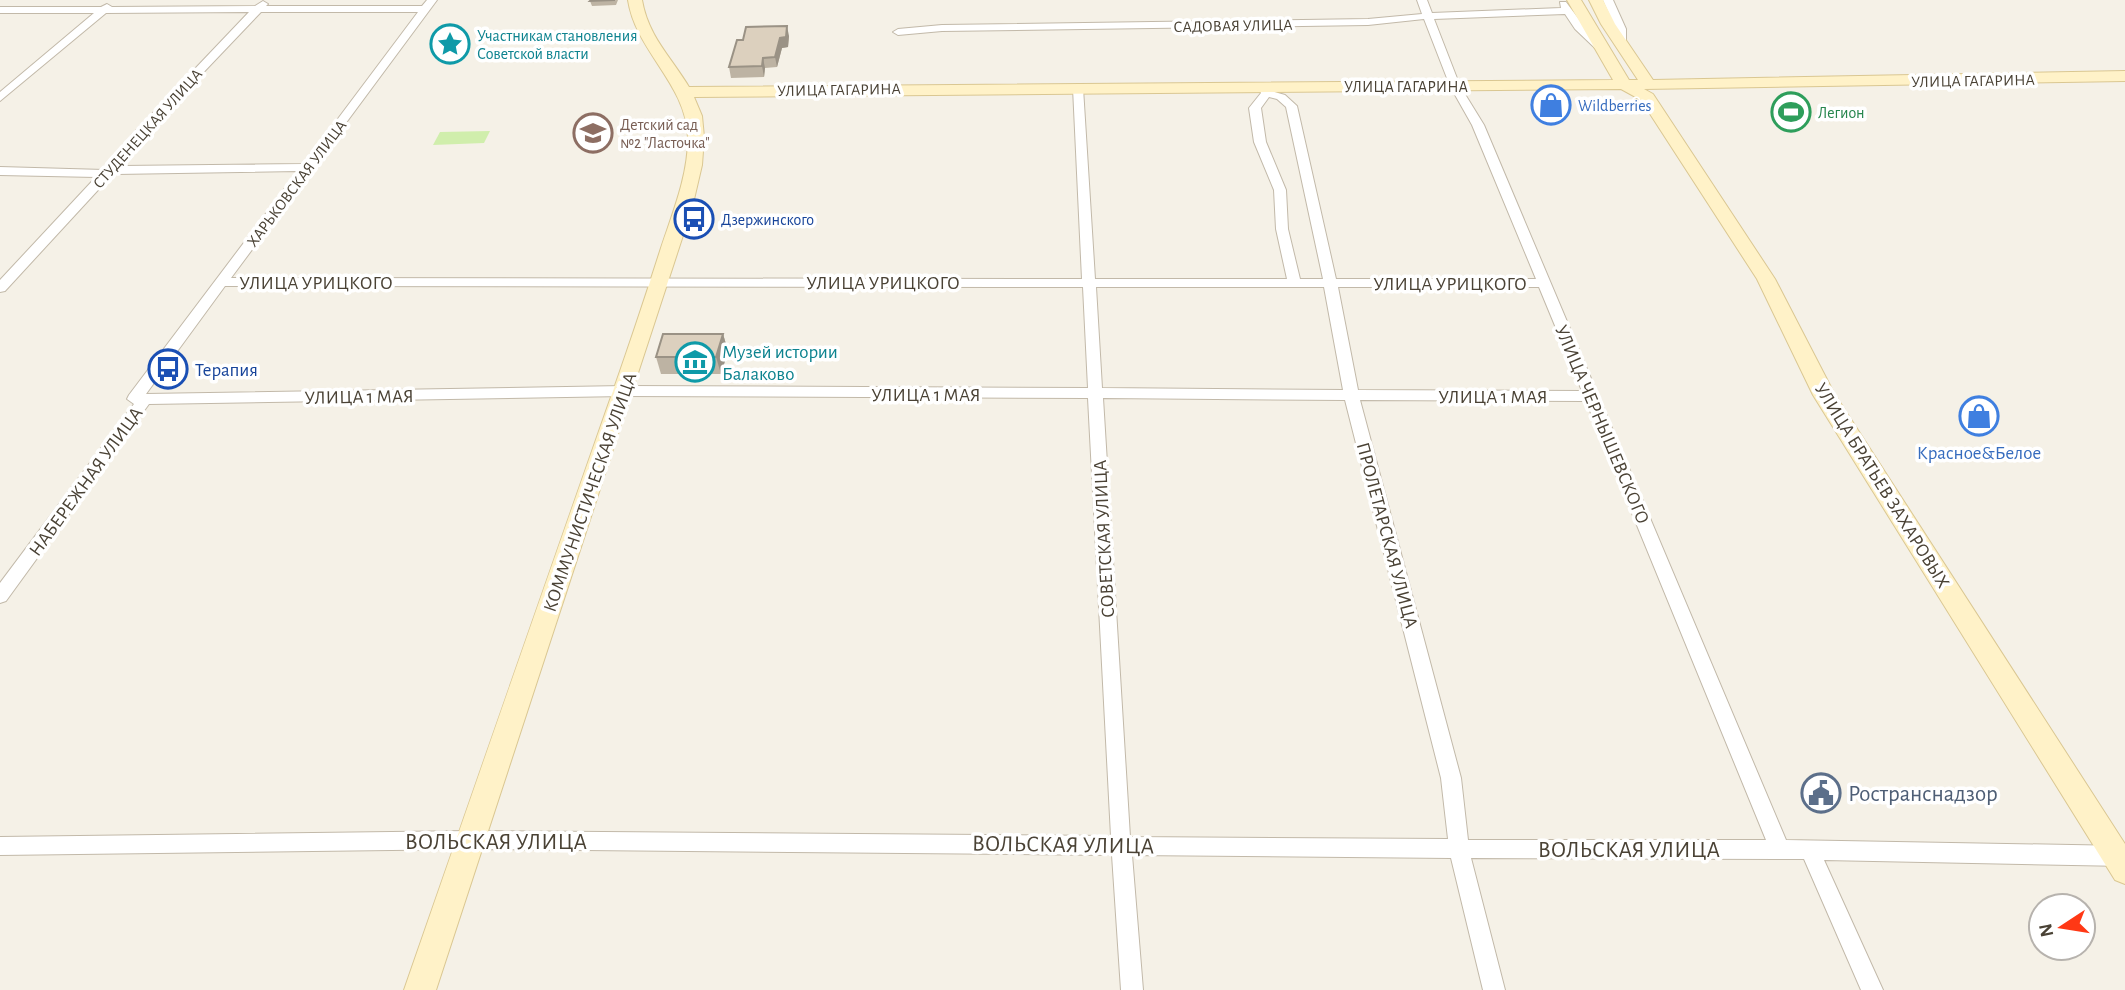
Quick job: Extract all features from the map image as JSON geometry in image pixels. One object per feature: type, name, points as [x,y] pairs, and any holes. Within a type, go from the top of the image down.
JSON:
[{"type":"main road","name":"КОММУНИСТИЧЕСКАЯ УЛИЦА","points":[[420,990],[624,391],[687,196],[695,156],[695,119],[686,92],[641,25],[635,0]]},
{"type":"main road","points":[[1596,0],[1648,91]]},
{"type":"main road","points":[[1570,6],[1624,85]]},
{"type":"main road","name":"УЛИЦА ГАГАРИНА","points":[[1648,91],[2125,76]]},
{"type":"main road","name":"УЛИЦА ГАГАРИНА","points":[[686,92],[1079,88],[1265,90],[1624,85]]},
{"type":"main road","name":"УЛИЦА БРАТЬЕВ ЗАХАРОВЫХ","points":[[1624,85],[1648,91],[1766,278],[1824,395],[2122,860]]},
{"type":"street","points":[[0,98],[113,0]]},
{"type":"street","name":"УЛИЦА ЧЕРНЫШЕВСКОГО","points":[[1422,0],[1455,86],[1478,125],[1780,850]]},
{"type":"street","points":[[1562,0],[1570,6]]},
{"type":"street","points":[[1608,0],[1621,29],[1622,47]]},
{"type":"street","points":[[0,10],[104,10],[263,4],[428,5]]},
{"type":"street","name":"СТУДЕНЕЦКАЯ УЛИЦА","points":[[0,288],[110,172],[135,138],[263,4]]},
{"type":"street","name":"ХАРЬКОВСКАЯ УЛИЦА","points":[[139,399],[428,5]]},
{"type":"street","name":"САДОВАЯ УЛИЦА","points":[[898,32],[942,28],[1367,22],[1570,6]]},
{"type":"street","name":"СОВЕТСКАЯ УЛИЦА","points":[[1079,88],[1121,845],[1132,990]]},
{"type":"street","points":[[1265,90],[1255,108],[1260,142],[1280,190],[1282,229],[1294,282]]},
{"type":"street","name":"ПРОЛЕТАРСКАЯ УЛИЦА","points":[[1265,90],[1281,97],[1291,106],[1331,282],[1352,397],[1451,778],[1459,849],[1494,990]]},
{"type":"street","points":[[0,171],[110,172],[309,167]]},
{"type":"street","name":"УЛИЦА УРИЦКОГО","points":[[223,282],[1544,283]]},
{"type":"street","name":"УЛИЦА 1 МАЯ","points":[[139,399],[624,391],[1352,397],[1591,396]]},
{"type":"street","name":"НАБЕРЕЖНАЯ УЛИЦА","points":[[0,596],[139,399]]},
{"type":"street","name":"ВОЛЬСКАЯ УЛИЦА","points":[[0,846],[470,840],[1810,850],[2122,860]]},
{"type":"street","points":[[1810,850],[1872,990]]},
{"type":"green space","points":[[490,131],[484,143],[433,145],[440,132]]},
{"type":"building","points":[[787,26],[786,37],[780,38],[775,57],[763,58],[762,66],[729,67],[737,40],[743,40],[746,27]]},
{"type":"building","points":[[663,334],[723,334],[716,357],[656,357]]},
{"type":"place","name":"Участникам становления Советской власти","points":[[450,44]]},
{"type":"place","name":"Wildberries","points":[[1551,105]]},
{"type":"place","name":"Легион","points":[[1791,112]]},
{"type":"place","name":"Детский сад №2 \"Ласточка\"","points":[[593,133]]},
{"type":"place","name":"Дзержинского","points":[[694,219]]},
{"type":"place","name":"Музей истории Балаково","points":[[695,362]]},
{"type":"place","name":"Терапия","points":[[168,369]]},
{"type":"place","name":"Красное&Белое","points":[[1979,416]]},
{"type":"place","name":"Ространснадзор","points":[[1821,793]]}]
